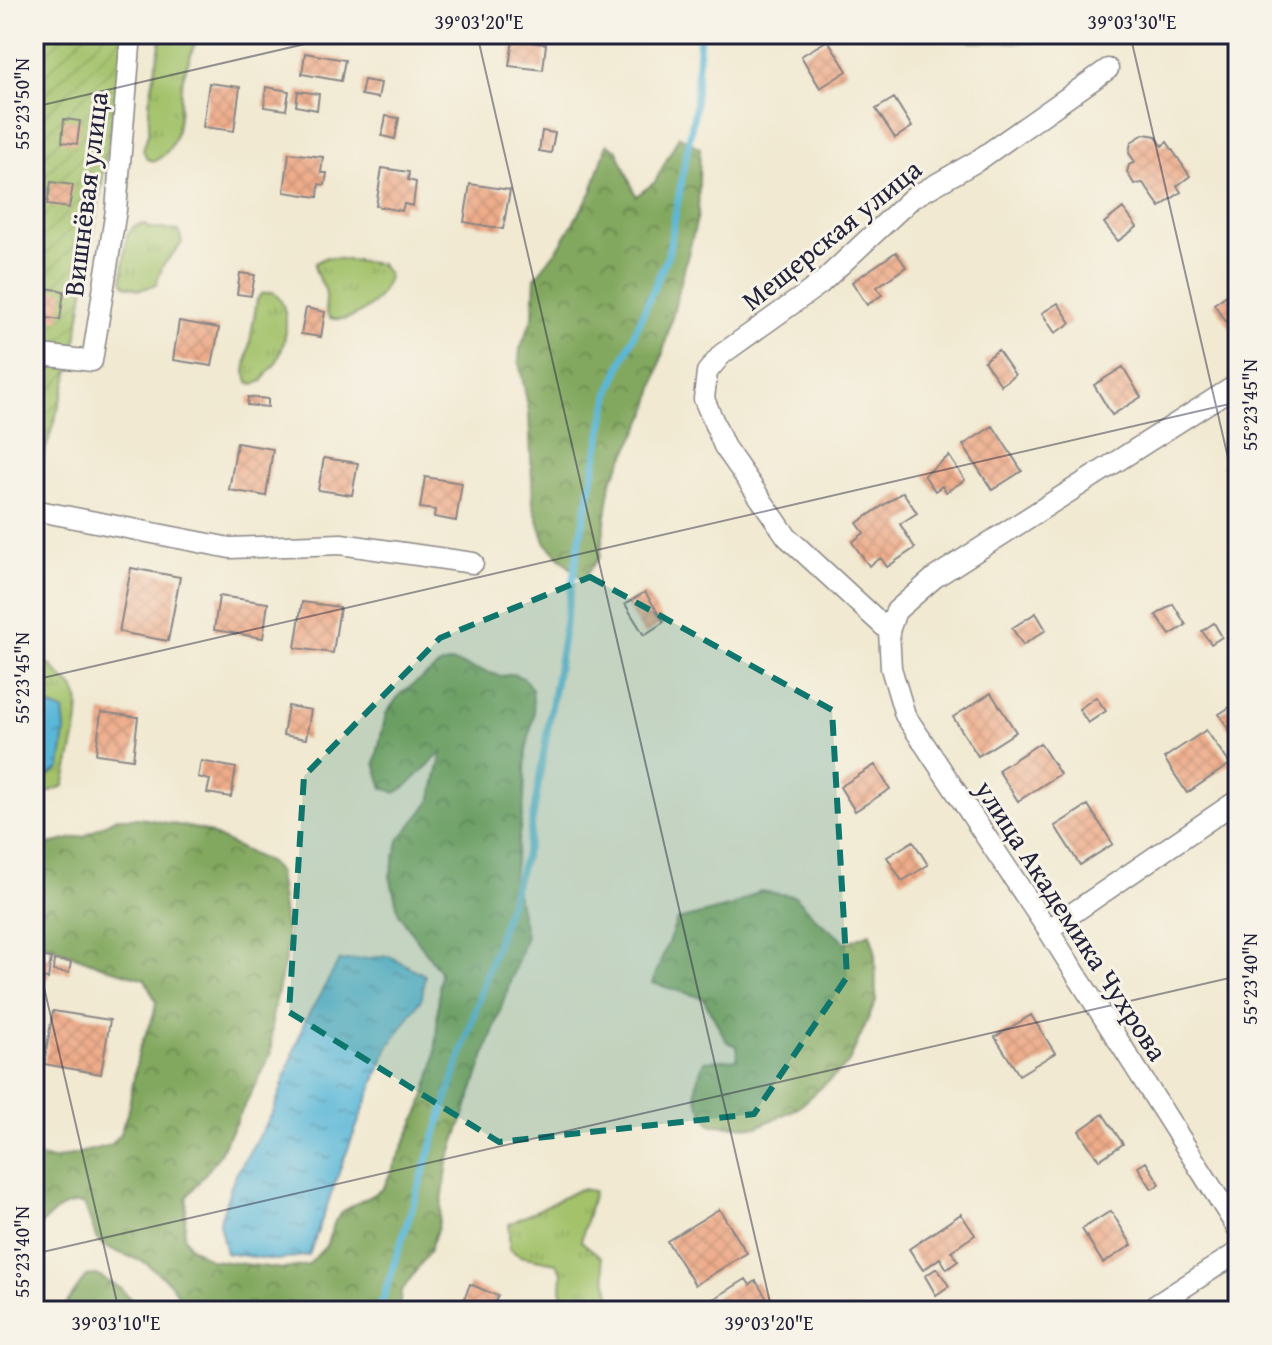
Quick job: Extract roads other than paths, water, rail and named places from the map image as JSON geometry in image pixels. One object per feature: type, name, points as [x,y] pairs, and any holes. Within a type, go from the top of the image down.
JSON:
[{"type":"street","name":"Вишнёвая улица","points":[[34,354],[92,361],[116,210],[131,34]]},
{"type":"street","name":"Мещерская улица","points":[[889,631],[787,537],[724,446],[704,399],[707,372],[722,354],[820,284],[912,198],[977,161],[1108,69]]},
{"type":"street","points":[[889,631],[896,611],[934,578],[1238,384]]},
{"type":"street","points":[[44,512],[230,548],[341,544],[473,563]]},
{"type":"street","name":"улица Академика Чухрова","points":[[889,631],[891,668],[905,715],[1048,930],[1238,1229]]},
{"type":"street","points":[[1048,930],[1238,800]]},
{"type":"street","points":[[1147,1311],[1236,1261]]},
{"type":"water","points":[[50,706],[63,711],[65,731],[60,768],[48,776],[34,778],[34,715],[36,711]]},
{"type":"water","points":[[389,956],[425,975],[422,998],[388,1047],[309,1255],[276,1260],[226,1253],[219,1223],[234,1178],[273,1112],[304,1023],[339,961]]},
{"type":"waterway","points":[[379,1311],[528,846],[579,543],[610,391],[668,255],[695,108],[700,34]]}]
